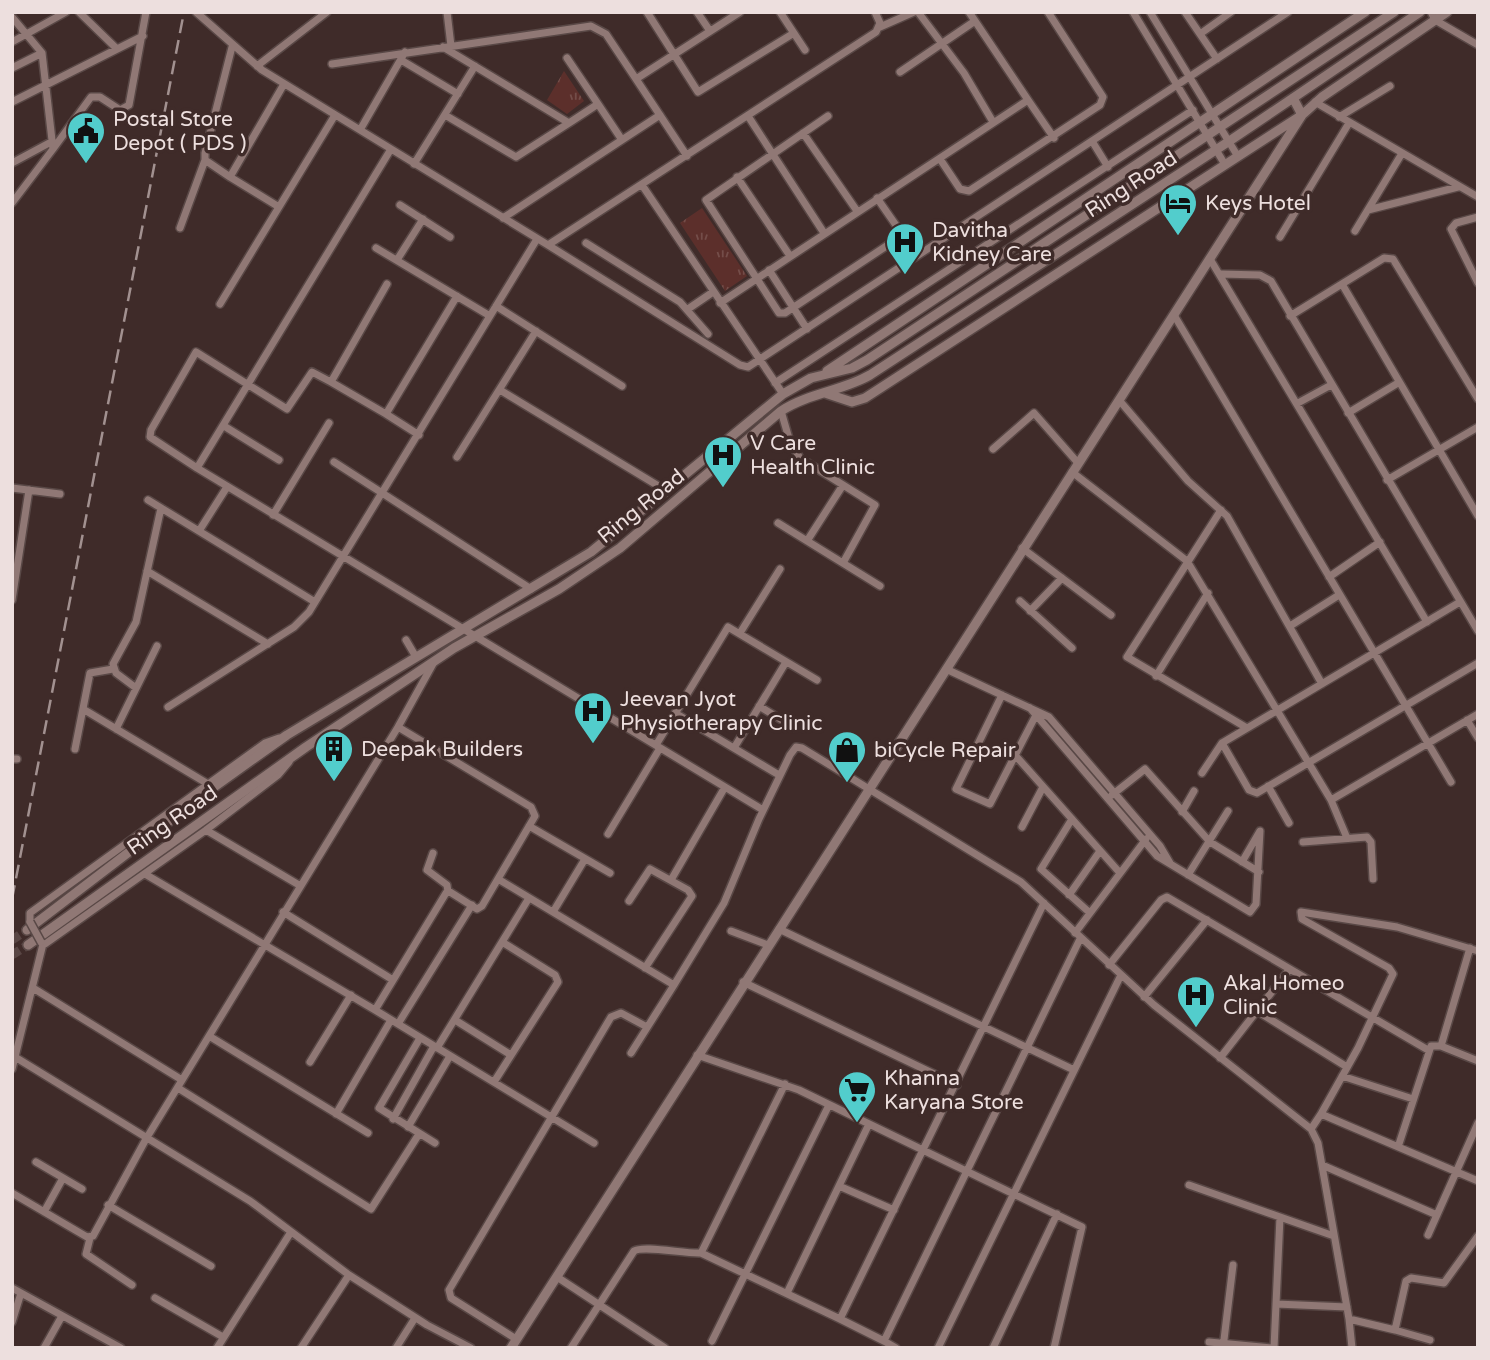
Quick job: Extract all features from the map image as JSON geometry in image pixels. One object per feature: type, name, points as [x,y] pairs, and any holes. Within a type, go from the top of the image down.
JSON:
[{"type":"street","points":[[12,42],[25,31],[66,12]]},
{"type":"street","points":[[79,12],[117,49]]},
{"type":"street","points":[[12,203],[91,97],[100,97],[120,110],[129,105],[146,12]]},
{"type":"street","points":[[196,12],[232,47],[284,84],[740,365],[748,367],[1288,12]]},
{"type":"street","points":[[257,66],[327,12]]},
{"type":"street","points":[[447,12],[447,47]]},
{"type":"street","points":[[647,12],[694,89],[701,91],[794,33]]},
{"type":"street","points":[[697,12],[710,32]]},
{"type":"street","points":[[636,79],[740,12]]},
{"type":"street","points":[[779,12],[805,50]]},
{"type":"street","points":[[875,12],[880,27]]},
{"type":"street","points":[[548,246],[880,27],[916,12],[942,43],[993,122]]},
{"type":"street","points":[[970,12],[1054,138]]},
{"type":"street","points":[[940,159],[960,189],[969,191],[1054,138],[1100,105],[1103,97],[1048,12]]},
{"type":"street","points":[[1132,12],[1224,163]]},
{"type":"street","points":[[1150,12],[1237,155]]},
{"type":"street","points":[[1185,12],[1217,59]]},
{"type":"street","points":[[1200,34],[1231,12]]},
{"type":"street","points":[[823,374],[1365,12]]},
{"type":"street","name":"Ring Road","points":[[29,926],[287,735],[592,552],[783,394],[823,374],[852,368],[867,360],[1209,137],[1394,12]]},
{"type":"street","name":"Ring Road","points":[[28,945],[296,754],[474,636],[559,589],[620,548],[781,411],[807,397],[870,374],[1216,150],[1420,12]]},
{"type":"street","points":[[647,1027],[621,1013],[611,1017],[550,1116],[448,1293],[451,1298],[513,1343],[1302,115],[1315,102],[1433,16],[1447,12]]},
{"type":"street","points":[[1433,16],[1478,46]]},
{"type":"street","points":[[12,18],[42,53],[52,146]]},
{"type":"street","points":[[900,72],[975,21]]},
{"type":"street","points":[[12,24],[25,31]]},
{"type":"street","points":[[332,64],[597,27],[606,34],[687,156]]},
{"type":"street","points":[[12,102],[143,36]]},
{"type":"street","points":[[1372,45],[1380,57]]},
{"type":"street","points":[[1317,46],[1325,59]]},
{"type":"street","points":[[180,228],[205,160],[232,47]]},
{"type":"street","points":[[447,47],[569,123]]},
{"type":"street","points":[[360,130],[405,52]]},
{"type":"street","points":[[12,68],[42,53]]},
{"type":"street","points":[[567,58],[622,140]]},
{"type":"street","points":[[401,60],[458,94]]},
{"type":"street","points":[[414,164],[475,66]]},
{"type":"street","points":[[230,177],[284,84]]},
{"type":"street","points":[[1339,117],[1390,86]]},
{"type":"street","points":[[1293,98],[1302,115]]},
{"type":"street","points":[[720,303],[1028,100]]},
{"type":"street","points":[[1315,102],[1401,155],[1478,197]]},
{"type":"street","points":[[445,116],[516,157],[598,104]]},
{"type":"street","points":[[775,383],[1193,110]]},
{"type":"street","points":[[220,304],[335,115]]},
{"type":"street","points":[[503,218],[660,115]]},
{"type":"street","points":[[823,393],[852,402],[864,398],[1302,115]]},
{"type":"street","points":[[748,116],[824,233]]},
{"type":"street","points":[[828,116],[708,197],[706,204],[779,313],[793,307],[900,237],[900,231],[877,198]]},
{"type":"street","points":[[1280,237],[1349,123]]},
{"type":"street","points":[[803,133],[857,211]]},
{"type":"street","points":[[1093,141],[1108,167]]},
{"type":"street","points":[[12,163],[52,146]]},
{"type":"street","points":[[197,468],[391,149]]},
{"type":"street","points":[[1355,231],[1401,155]]},
{"type":"street","points":[[205,160],[279,207]]},
{"type":"street","points":[[737,177],[790,256]]},
{"type":"street","points":[[642,185],[783,394]]},
{"type":"street","points":[[1368,210],[1459,187]]},
{"type":"street","points":[[400,205],[450,237]]},
{"type":"street","points":[[1123,210],[1130,224]]},
{"type":"street","points":[[1478,216],[1456,223],[1451,229],[1478,284]]},
{"type":"street","points":[[397,261],[423,219]]},
{"type":"street","points":[[168,707],[302,620],[344,557],[537,239]]},
{"type":"street","points":[[586,243],[688,309],[708,334]]},
{"type":"street","points":[[986,244],[995,258]]},
{"type":"street","points":[[376,248],[490,316]]},
{"type":"street","points":[[1290,316],[1384,258],[1393,259],[1478,400]]},
{"type":"street","points":[[1210,259],[1427,622]]},
{"type":"street","points":[[769,270],[807,328]]},
{"type":"street","points":[[1221,274],[1268,277],[1478,631]]},
{"type":"street","points":[[331,382],[387,284]]},
{"type":"street","points":[[1342,284],[1478,516]]},
{"type":"street","points":[[688,309],[713,292]]},
{"type":"street","points":[[386,414],[457,296]]},
{"type":"street","points":[[496,306],[622,386]]},
{"type":"street","points":[[1174,315],[1451,782]]},
{"type":"street","points":[[457,457],[536,331]]},
{"type":"street","points":[[419,435],[312,372],[286,409],[196,352],[151,430],[150,437],[273,515],[763,810]]},
{"type":"street","points":[[1348,413],[1398,383]]},
{"type":"street","points":[[1298,404],[1331,385]]},
{"type":"street","points":[[500,390],[665,490]]},
{"type":"street","points":[[1119,400],[1188,481],[1221,510],[1239,535],[1322,684]]},
{"type":"street","points":[[781,411],[794,451],[873,502],[876,508],[843,563]]},
{"type":"street","points":[[993,449],[1034,413],[1078,463]]},
{"type":"street","points":[[273,515],[329,423]]},
{"type":"street","points":[[224,426],[279,460]]},
{"type":"street","points":[[1387,480],[1478,427]]},
{"type":"street","points":[[334,462],[531,589]]},
{"type":"street","points":[[1072,472],[1187,561],[1331,800],[1346,838]]},
{"type":"street","points":[[807,541],[843,485]]},
{"type":"street","points":[[199,531],[227,487]]},
{"type":"street","points":[[12,488],[60,494]]},
{"type":"street","points":[[12,600],[29,490]]},
{"type":"street","points":[[148,500],[316,602]]},
{"type":"street","points":[[75,749],[91,671],[105,673],[113,669],[136,622],[161,508]]},
{"type":"street","points":[[1221,510],[1127,657],[1248,728]]},
{"type":"street","points":[[778,523],[880,586]]},
{"type":"street","points":[[12,533],[22,534]]},
{"type":"street","points":[[1329,577],[1380,542]]},
{"type":"street","points":[[1022,548],[1111,615]]},
{"type":"street","points":[[740,633],[779,569]]},
{"type":"street","points":[[147,571],[268,644]]},
{"type":"street","points":[[1030,611],[1062,578]]},
{"type":"street","points":[[1156,676],[1208,593]]},
{"type":"street","points":[[1290,626],[1339,595]]},
{"type":"street","points":[[1020,601],[1072,648]]},
{"type":"street","points":[[1202,773],[1222,743],[1460,602]]},
{"type":"street","points":[[608,834],[725,630],[732,628],[817,680]]},
{"type":"street","points":[[406,640],[416,657]]},
{"type":"street","points":[[116,729],[157,646]]},
{"type":"street","points":[[132,1285],[86,1254],[90,1238],[146,1139],[398,727],[434,662]]},
{"type":"street","points":[[734,748],[786,662]]},
{"type":"street","points":[[1222,743],[1250,792],[1256,793],[1478,663]]},
{"type":"street","points":[[113,669],[136,688]]},
{"type":"street","points":[[946,669],[1055,722],[1157,856],[1250,912],[1255,908],[1260,831],[1242,862]]},
{"type":"street","points":[[1002,695],[956,789],[990,804],[1036,715]]},
{"type":"street","points":[[759,706],[795,728]]},
{"type":"street","points":[[1030,708],[1068,754],[1150,834],[1170,864]]},
{"type":"street","points":[[83,709],[208,784]]},
{"type":"street","points":[[675,713],[779,775]]},
{"type":"street","points":[[1331,800],[1426,741],[1478,714]]},
{"type":"street","points":[[1467,720],[1478,738]]},
{"type":"street","points":[[398,727],[531,807],[535,816],[482,906],[477,909],[448,892]]},
{"type":"street","points":[[42,943],[29,926],[30,913],[265,743],[287,735]]},
{"type":"street","points":[[1068,754],[1076,747]]},
{"type":"street","points":[[631,1053],[724,902],[779,775],[793,750],[802,748],[1014,878],[1144,996],[1311,1129],[1318,1143],[1352,1348]]},
{"type":"street","points":[[12,1069],[42,943],[206,830],[278,775],[296,754]]},
{"type":"street","points":[[1015,755],[1120,873]]},
{"type":"street","points":[[1111,796],[1145,769],[1210,842],[1259,872]]},
{"type":"street","points":[[1268,786],[1289,823]]},
{"type":"street","points":[[671,880],[725,787]]},
{"type":"street","points":[[1022,827],[1043,787]]},
{"type":"street","points":[[1182,812],[1194,791]]},
{"type":"street","points":[[1188,876],[1228,811]]},
{"type":"street","points":[[1072,819],[1041,866],[1043,872],[1090,913]]},
{"type":"street","points":[[529,827],[610,873]]},
{"type":"street","points":[[206,830],[299,885]]},
{"type":"street","points":[[884,1340],[1028,1049],[1090,913],[1150,834]]},
{"type":"street","points":[[1303,842],[1369,839],[1373,879]]},
{"type":"street","points":[[1069,895],[1100,851]]},
{"type":"street","points":[[375,1010],[448,892],[447,885],[426,870],[433,853]]},
{"type":"street","points":[[553,912],[585,859]]},
{"type":"street","points":[[629,901],[650,869],[671,880],[692,896],[645,968]]},
{"type":"street","points":[[145,874],[594,1143]]},
{"type":"street","points":[[498,879],[674,985]]},
{"type":"street","points":[[1110,965],[1164,897],[1428,1050]]},
{"type":"street","points":[[393,1119],[529,898]]},
{"type":"street","points":[[840,1320],[985,1029],[1044,903]]},
{"type":"street","points":[[336,1114],[472,905]]},
{"type":"street","points":[[284,912],[393,980]]},
{"type":"street","points":[[1311,1129],[1347,1067],[1392,971],[1302,919],[1301,912],[1397,927],[1474,950],[1441,1046]]},
{"type":"street","points":[[1144,996],[1206,920]]},
{"type":"street","points":[[779,929],[1074,1070]]},
{"type":"street","points":[[731,931],[768,945]]},
{"type":"street","points":[[494,1083],[558,982],[555,975],[502,943]]},
{"type":"street","points":[[1220,1058],[1289,970]]},
{"type":"street","points":[[938,1348],[1121,975]]},
{"type":"street","points":[[743,982],[957,1085]]},
{"type":"street","points":[[33,988],[182,1080]]},
{"type":"street","points":[[310,1062],[351,995]]},
{"type":"street","points":[[1257,1011],[1347,1067]]},
{"type":"street","points":[[455,1020],[511,1055]]},
{"type":"street","points":[[209,1036],[368,1133]]},
{"type":"street","points":[[420,1038],[380,1106],[380,1111],[435,1143]]},
{"type":"street","points":[[1399,1144],[1431,1046],[1441,1046],[1478,1061]]},
{"type":"street","points":[[697,1055],[785,1084],[1082,1227],[1054,1348]]},
{"type":"street","points":[[408,1128],[450,1056]]},
{"type":"street","points":[[15,1057],[250,1201],[349,1275],[415,1318],[471,1348]]},
{"type":"street","points":[[1342,1076],[1413,1099]]},
{"type":"street","points":[[701,1253],[785,1084]]},
{"type":"street","points":[[178,1088],[368,1209],[375,1206],[419,1134]]},
{"type":"street","points":[[712,1341],[830,1105]]},
{"type":"street","points":[[1321,1114],[1399,1144],[1478,1181]]},
{"type":"street","points":[[1428,1235],[1478,1123]]},
{"type":"street","points":[[787,1293],[869,1124]]},
{"type":"street","points":[[36,1162],[82,1189]]},
{"type":"street","points":[[1322,1165],[1437,1215]]},
{"type":"street","points":[[44,1212],[63,1178]]},
{"type":"street","points":[[1189,1185],[1334,1236]]},
{"type":"street","points":[[839,1186],[894,1210]]},
{"type":"street","points":[[12,1193],[90,1238]]},
{"type":"street","points":[[108,1205],[211,1266]]},
{"type":"street","points":[[992,1348],[1057,1213]]},
{"type":"street","points":[[1209,1342],[1273,1348],[1280,1217]]},
{"type":"street","points":[[217,1348],[291,1232]]},
{"type":"street","points":[[1395,1331],[1406,1281],[1411,1278],[1444,1283],[1478,1236]]},
{"type":"street","points":[[571,1348],[630,1256],[640,1248],[678,1254],[701,1253],[897,1348]]},
{"type":"street","points":[[1224,1345],[1233,1265]]},
{"type":"street","points":[[301,1348],[349,1275]]},
{"type":"street","points":[[557,1277],[665,1348]]},
{"type":"street","points":[[12,1288],[121,1348]]},
{"type":"street","points":[[12,1322],[21,1293]]},
{"type":"street","points":[[155,1297],[223,1337]]},
{"type":"street","points":[[1276,1304],[1347,1307]]},
{"type":"street","points":[[44,1348],[62,1316]]},
{"type":"street","points":[[396,1348],[415,1318]]},
{"type":"street","points":[[1349,1319],[1430,1340]]},
{"type":"green space","points":[[564,71],[584,101],[567,114],[547,100]]},
{"type":"green space","points":[[702,208],[747,276],[725,291],[680,223]]},
{"type":"tunnel","points":[[12,940],[27,930]]},
{"type":"tunnel","points":[[12,955],[28,945]]},
{"type":"railway","points":[[12,899],[184,12]]},
{"type":"place","name":"Postal Store Depot ( PDS )","points":[[86,165]]},
{"type":"place","name":"Keys Hotel","points":[[1178,237]]},
{"type":"place","name":"Davitha Kidney Care","points":[[905,276]]},
{"type":"place","name":"V Care Health Clinic","points":[[723,489]]},
{"type":"place","name":"Jeevan Jyot Physiotherapy Clinic","points":[[593,745]]},
{"type":"place","name":"Deepak Builders","points":[[334,783]]},
{"type":"place","name":"biCycle Repair","points":[[847,784]]},
{"type":"place","name":"Akal Homeo Clinic","points":[[1196,1029]]},
{"type":"place","name":"Khanna Karyana Store","points":[[857,1124]]}]
